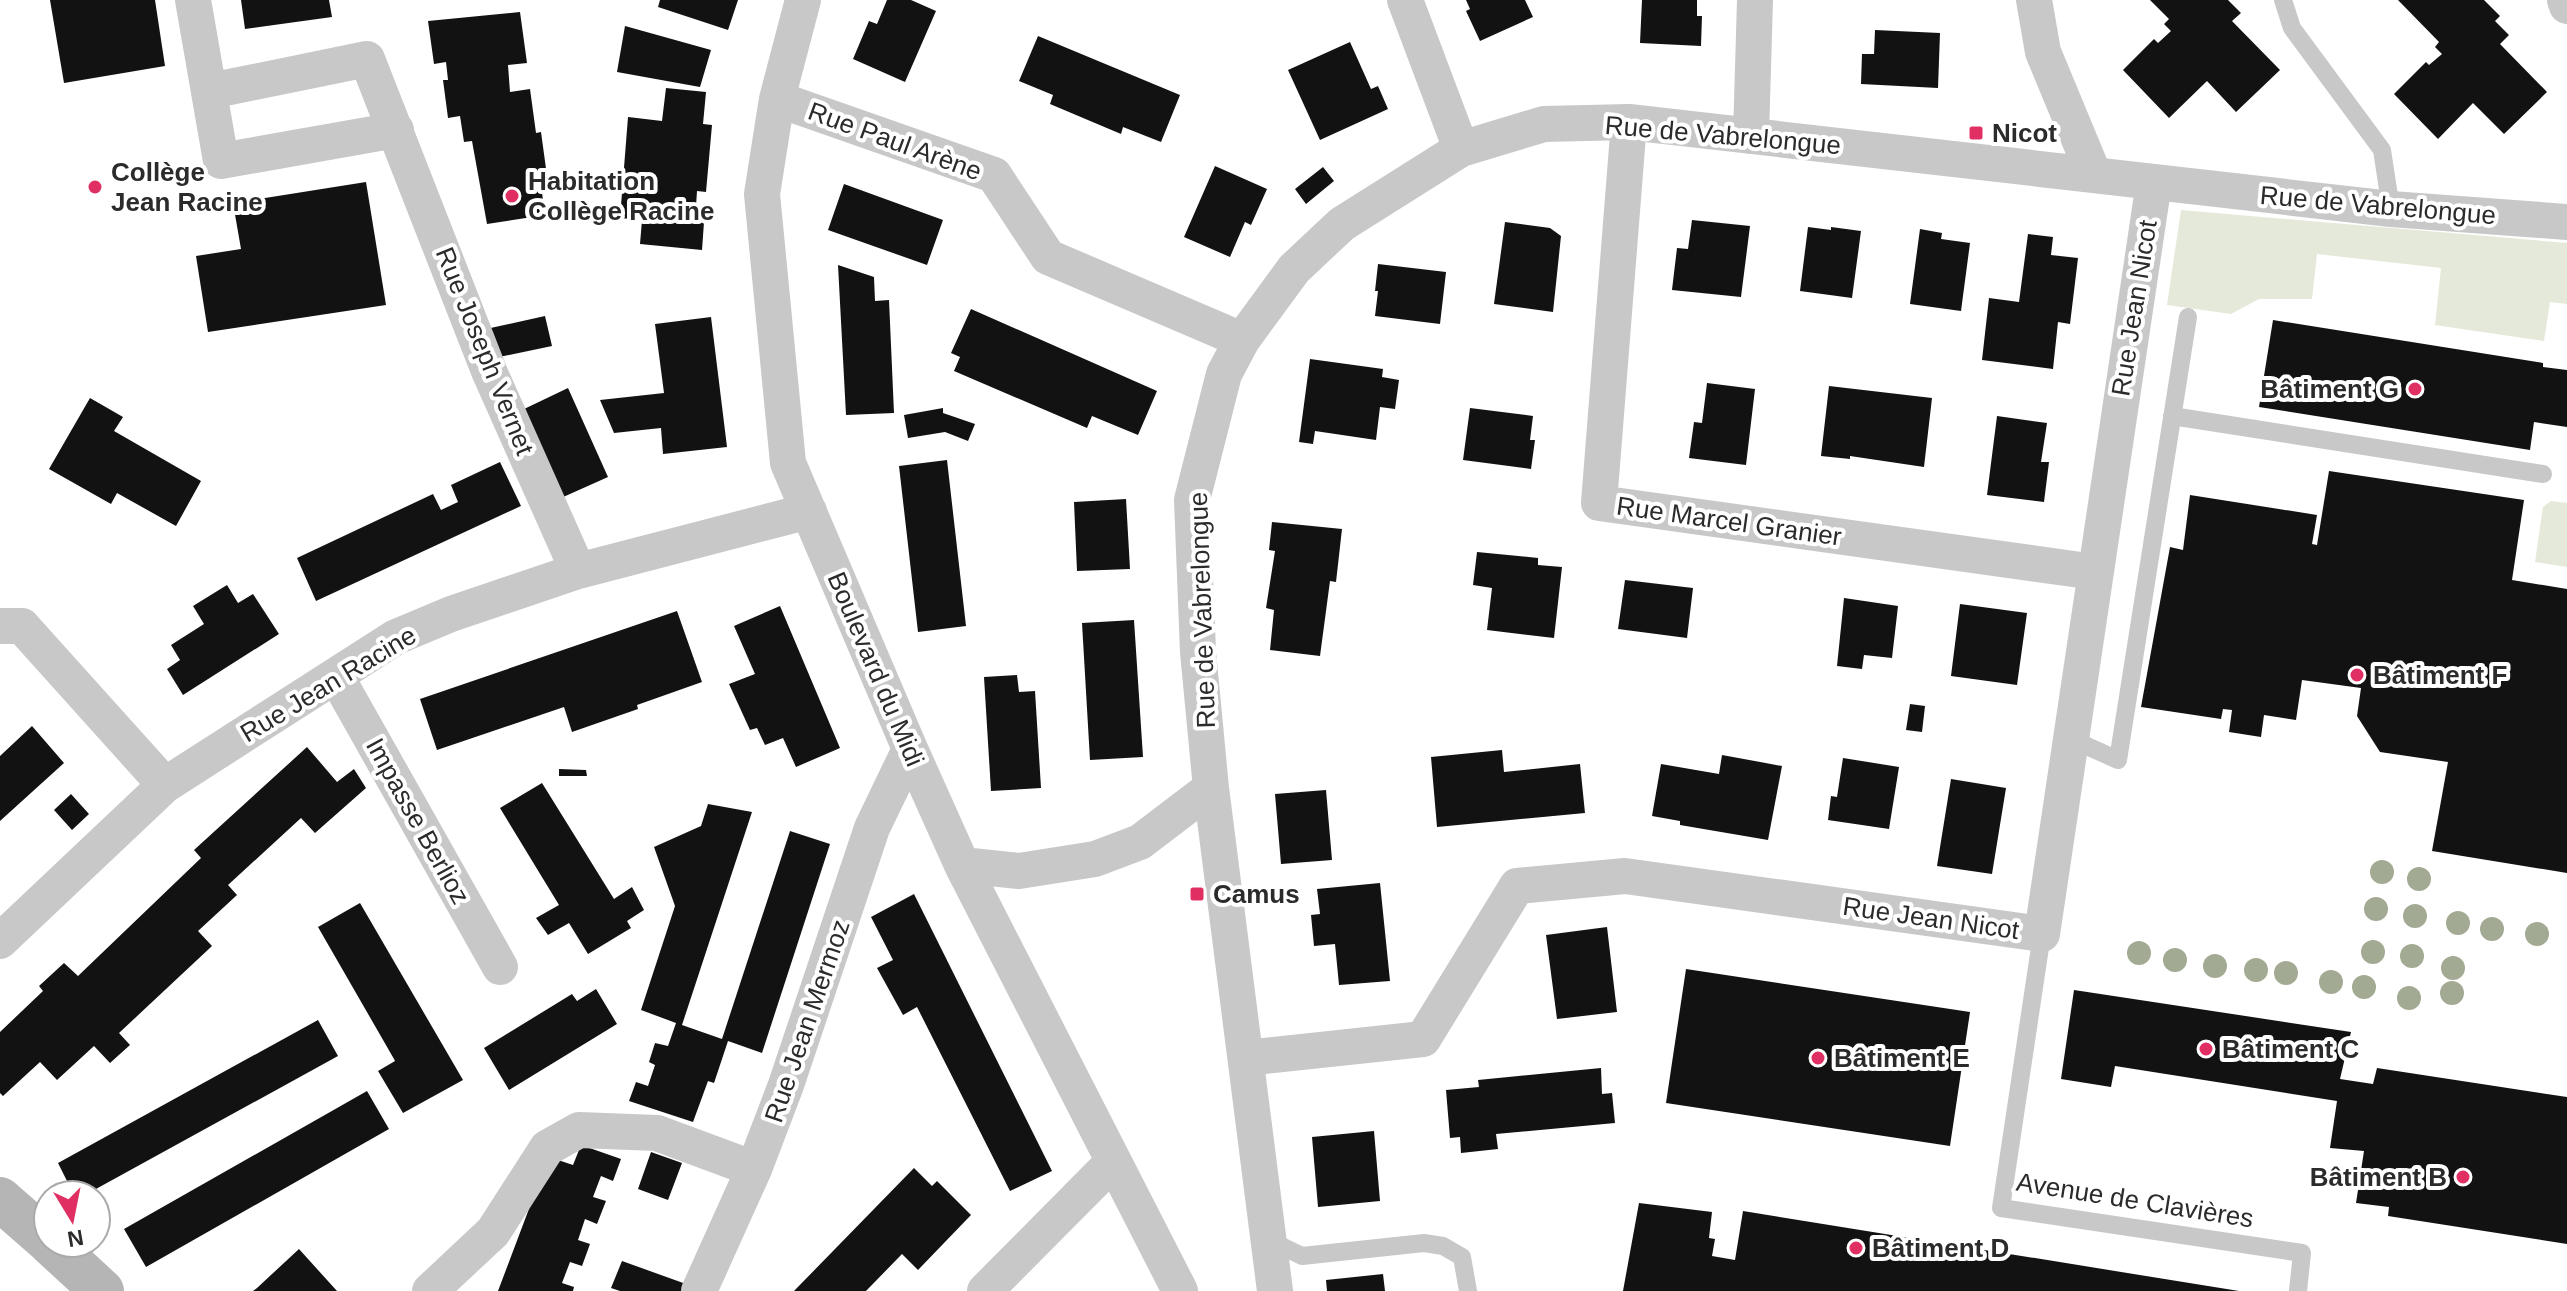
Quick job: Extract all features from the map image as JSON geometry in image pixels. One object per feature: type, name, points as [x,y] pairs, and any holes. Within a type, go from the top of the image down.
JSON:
[{"type":"street","points":[[193,0],[221,161],[396,130]]},
{"type":"street","name":"Boulevard du Midi","points":[[803,0],[777,99],[762,194],[788,463],[962,865],[1180,1291]]},
{"type":"street","points":[[1405,0],[1461,149]]},
{"type":"street","points":[[1751,136],[1755,0]]},
{"type":"street","points":[[2034,0],[2043,52],[2094,175]]},
{"type":"street","points":[[2565,0],[2567,6]]},
{"type":"street","name":"Rue Joseph Vernet","points":[[210,91],[367,59],[489,371],[578,571]]},
{"type":"street","name":"Rue Paul Arène","points":[[777,99],[994,175],[1048,257],[1242,340]]},
{"type":"street","name":"Rue de Vabrelongue","points":[[1275,1291],[1211,788],[1198,652],[1192,500],[1224,374],[1242,340],[1294,269],[1342,224],[1461,149],[1544,124],[1629,122],[2391,209],[2567,222]]},
{"type":"street","name":"Rue Marcel Granier","points":[[1629,122],[1599,503],[2095,572]]},
{"type":"street","name":"Rue Jean Nicot","points":[[1246,1058],[1423,1039],[1517,886],[1625,876],[2042,934],[2154,182]]},
{"type":"street","name":"Rue Jean Racine","points":[[0,941],[165,785],[396,637],[451,614],[578,571],[809,511]]},
{"type":"street","points":[[0,626],[22,626],[165,785]]},
{"type":"street","name":"Impasse Berlioz","points":[[336,676],[500,967]]},
{"type":"street","name":"Rue Jean Mermoz","points":[[699,1291],[754,1169],[786,1085],[872,828],[910,749]]},
{"type":"street","points":[[962,865],[1019,871],[1095,859],[1140,842],[1211,788]]},
{"type":"street","points":[[430,1291],[493,1232],[547,1148],[579,1130],[657,1133],[754,1169]]},
{"type":"street","points":[[985,1291],[1112,1163]]},
{"type":"street","points":[[5,1215],[32,1232]]},
{"type":"street","points":[[67,1259],[102,1291]]},
{"type":"lane","points":[[2283,0],[2292,28],[2382,150],[2391,209]]},
{"type":"lane","points":[[2069,738],[2118,760],[2188,317]]},
{"type":"lane","points":[[2172,416],[2543,474]]},
{"type":"lane","name":"Avenue de Clavières","points":[[2042,934],[2001,1208],[2302,1253],[2298,1291]]},
{"type":"lane","points":[[1269,1240],[1302,1256],[1424,1243],[1443,1246],[1462,1257],[1468,1291]]},
{"type":"green space","points":[[2181,210],[2567,243],[2567,304],[2550,302],[2544,341],[2435,325],[2441,268],[2317,254],[2312,299],[2259,299],[2231,314],[2167,305]]},
{"type":"green space","points":[[2551,501],[2567,503],[2567,567],[2535,562],[2543,507]]},
{"type":"building","points":[[50,0],[155,0],[165,66],[64,83]]},
{"type":"building","points":[[241,0],[329,0],[332,17],[245,29]]},
{"type":"building","points":[[660,0],[738,0],[728,30],[658,7]]},
{"type":"building","points":[[887,0],[911,0],[936,11],[905,82],[853,59],[869,21],[877,24]]},
{"type":"building","points":[[1466,0],[1525,0],[1533,17],[1480,41],[1466,11],[1470,9]]},
{"type":"building","points":[[1642,0],[1697,0],[1697,16],[1702,16],[1701,46],[1640,43]]},
{"type":"building","points":[[2150,0],[2228,0],[2241,13],[2232,21],[2280,70],[2236,112],[2207,81],[2169,118],[2123,70],[2154,39],[2158,43],[2171,31],[2164,24],[2169,19]]},
{"type":"building","points":[[2398,0],[2484,0],[2500,16],[2495,21],[2509,35],[2500,44],[2547,92],[2504,134],[2473,103],[2438,139],[2394,94],[2426,62],[2429,65],[2442,54],[2435,47],[2439,42]]},
{"type":"building","points":[[520,12],[527,63],[508,65],[510,92],[530,89],[536,133],[541,132],[547,176],[540,178],[545,215],[487,224],[472,141],[464,142],[460,116],[448,118],[443,80],[448,80],[446,62],[434,64],[428,21]]},
{"type":"building","points":[[625,26],[711,50],[700,87],[617,72]]},
{"type":"building","points":[[1875,30],[1940,33],[1938,88],[1861,84],[1862,54],[1874,54]]},
{"type":"building","points":[[1038,36],[1180,95],[1161,142],[1123,127],[1121,134],[1050,104],[1053,95],[1019,81]]},
{"type":"building","points":[[1350,42],[1371,89],[1378,86],[1388,109],[1320,140],[1288,70]]},
{"type":"building","points":[[666,88],[706,92],[703,124],[712,125],[706,192],[697,191],[695,222],[704,222],[702,250],[640,244],[642,220],[620,218],[628,117],[662,121]]},
{"type":"building","points":[[1215,166],[1267,189],[1251,225],[1245,222],[1230,257],[1184,237]]},
{"type":"building","points":[[1323,167],[1334,181],[1306,204],[1295,189]]},
{"type":"building","points":[[366,182],[386,305],[208,332],[196,256],[241,249],[233,203]]},
{"type":"building","points":[[844,184],[943,220],[927,265],[828,230]]},
{"type":"building","points":[[1692,220],[1750,226],[1741,297],[1672,290],[1677,248],[1688,249]]},
{"type":"building","points":[[1505,222],[1550,228],[1561,236],[1553,312],[1494,304]]},
{"type":"building","points":[[1808,227],[1861,231],[1852,298],[1800,291]]},
{"type":"building","points":[[1920,229],[1942,233],[1941,239],[1970,243],[1961,311],[1910,304]]},
{"type":"building","points":[[2028,234],[2053,237],[2051,255],[2078,258],[2070,324],[2058,322],[2053,369],[1982,360],[1989,298],[2019,302]]},
{"type":"building","points":[[1378,264],[1446,272],[1440,324],[1375,316]]},
{"type":"building","points":[[838,265],[874,277],[875,301],[889,300],[894,413],[846,415]]},
{"type":"building","points":[[971,309],[1157,391],[1138,435],[1092,416],[1087,428],[954,371],[960,357],[951,353]]},
{"type":"building","points":[[545,316],[552,346],[499,357],[486,329]]},
{"type":"building","points":[[711,317],[727,447],[663,454],[661,428],[614,433],[600,400],[664,393],[655,324]]},
{"type":"building","name":"Bâtiment G","points":[[2273,320],[2543,363],[2543,367],[2567,370],[2567,427],[2534,422],[2530,450],[2259,407]]},
{"type":"building","points":[[1310,359],[1383,369],[1382,377],[1399,380],[1395,409],[1380,407],[1376,440],[1315,431],[1313,444],[1299,442]]},
{"type":"building","points":[[1707,383],[1755,389],[1746,465],[1689,458],[1694,422],[1702,423]]},
{"type":"building","points":[[1829,386],[1932,398],[1924,467],[1850,456],[1850,459],[1821,456]]},
{"type":"building","points":[[568,388],[608,477],[561,498],[522,410]]},
{"type":"building","points":[[90,398],[123,417],[114,431],[201,481],[176,526],[117,493],[111,504],[49,469]]},
{"type":"building","points":[[943,408],[943,413],[975,424],[968,441],[945,432],[908,438],[904,415]]},
{"type":"building","points":[[1470,408],[1533,416],[1530,440],[1535,440],[1531,469],[1463,460]]},
{"type":"building","points":[[1997,416],[2047,423],[2041,462],[2049,462],[2044,502],[1987,495]]},
{"type":"building","points":[[947,460],[966,626],[918,632],[899,466]]},
{"type":"building","points":[[500,462],[521,506],[316,601],[297,558],[433,494],[441,510],[458,502],[451,485]]},
{"type":"building","name":"Bâtiment F","points":[[2329,471],[2524,500],[2512,580],[2567,589],[2567,873],[2432,851],[2448,762],[2380,752],[2357,716],[2361,688],[2302,680],[2296,720],[2264,715],[2261,737],[2229,732],[2232,710],[2223,709],[2221,719],[2141,707],[2170,547],[2183,550],[2190,495],[2317,515],[2312,544],[2317,545]]},
{"type":"building","points":[[1126,499],[1130,569],[1077,571],[1074,502]]},
{"type":"building","points":[[1272,522],[1342,529],[1336,582],[1330,581],[1320,656],[1270,650],[1274,610],[1266,608],[1275,551],[1269,550]]},
{"type":"building","points":[[1477,552],[1538,558],[1538,565],[1562,567],[1554,638],[1487,630],[1492,588],[1473,585]]},
{"type":"building","points":[[1625,580],[1693,588],[1687,638],[1618,629]]},
{"type":"building","points":[[227,585],[238,603],[253,594],[279,634],[183,695],[167,669],[180,660],[171,645],[204,624],[193,606]]},
{"type":"building","points":[[1844,598],[1898,606],[1892,658],[1864,655],[1862,669],[1837,666]]},
{"type":"building","points":[[1960,604],[2027,613],[2017,685],[1951,676]]},
{"type":"building","points":[[780,606],[840,748],[796,767],[783,738],[765,745],[757,728],[750,730],[729,684],[755,674],[734,626]]},
{"type":"building","points":[[677,611],[702,682],[572,732],[564,707],[437,750],[420,699]]},
{"type":"building","points":[[1134,620],[1143,757],[1090,760],[1082,623]]},
{"type":"building","points":[[1017,675],[1019,692],[1035,691],[1041,788],[991,791],[984,677]]},
{"type":"building","points":[[1910,704],[1925,706],[1922,732],[1906,730]]},
{"type":"building","points":[[32,726],[64,763],[0,821],[0,756]]},
{"type":"building","points":[[307,747],[337,782],[354,769],[366,788],[315,833],[301,818],[228,885],[237,895],[198,931],[212,946],[119,1033],[130,1045],[110,1063],[94,1046],[57,1080],[40,1062],[3,1096],[0,1093],[0,1032],[43,991],[39,986],[64,963],[78,976],[201,858],[194,850]]},
{"type":"building","points":[[1502,750],[1504,772],[1580,764],[1585,813],[1437,827],[1431,757]]},
{"type":"building","points":[[1722,755],[1782,766],[1768,840],[1680,825],[1680,821],[1652,816],[1661,764],[1719,774]]},
{"type":"building","points":[[1843,758],[1899,767],[1889,829],[1828,820],[1831,796],[1837,797]]},
{"type":"building","points":[[559,769],[586,770],[587,776],[559,776]]},
{"type":"building","points":[[1951,779],[2006,788],[1992,874],[1937,866]]},
{"type":"building","points":[[542,783],[614,899],[632,887],[644,910],[627,921],[631,928],[588,954],[569,923],[548,935],[536,918],[559,905],[500,808]]},
{"type":"building","points":[[1326,790],[1332,860],[1281,864],[1275,794]]},
{"type":"building","points":[[71,794],[89,814],[72,830],[54,810]]},
{"type":"building","points":[[708,804],[752,812],[682,1025],[722,1039],[790,831],[830,844],[762,1053],[728,1041],[714,1083],[708,1081],[693,1122],[629,1101],[636,1082],[648,1086],[655,1065],[649,1062],[655,1043],[668,1046],[676,1023],[641,1010],[675,906],[654,847],[701,826]]},
{"type":"building","points":[[1380,883],[1390,981],[1339,985],[1335,944],[1314,946],[1311,915],[1320,914],[1317,889]]},
{"type":"building","points":[[914,894],[1052,1171],[1010,1191],[917,1007],[903,1015],[877,968],[893,960],[871,917]]},
{"type":"building","points":[[360,903],[463,1080],[403,1113],[378,1071],[395,1061],[318,927]]},
{"type":"building","points":[[1607,927],[1617,1012],[1557,1019],[1546,935]]},
{"type":"building","name":"Bâtiment E","points":[[1686,969],[1970,1012],[1950,1146],[1666,1103]]},
{"type":"building","points":[[596,989],[617,1024],[509,1090],[484,1048],[572,994],[577,1001]]},
{"type":"building","name":"Bâtiment B","points":[[2074,990],[2351,1032],[2340,1079],[2373,1084],[2377,1068],[2567,1097],[2567,1244],[2388,1216],[2389,1207],[2356,1203],[2364,1151],[2330,1148],[2337,1101],[2115,1066],[2111,1087],[2061,1079]]},
{"type":"building","points":[[318,1020],[338,1056],[112,1180],[66,1179],[58,1163]]},
{"type":"building","points":[[1601,1068],[1602,1094],[1612,1093],[1615,1123],[1496,1134],[1498,1149],[1461,1153],[1460,1137],[1450,1138],[1446,1090],[1479,1087],[1478,1080]]},
{"type":"building","points":[[367,1091],[389,1129],[146,1267],[124,1229]]},
{"type":"building","points":[[1374,1131],[1380,1201],[1318,1207],[1312,1137]]},
{"type":"building","points":[[581,1145],[621,1159],[613,1181],[601,1176],[593,1197],[606,1201],[597,1224],[585,1219],[578,1240],[590,1244],[582,1266],[570,1262],[562,1283],[574,1287],[573,1291],[498,1291],[547,1161],[552,1158],[573,1165]]},
{"type":"building","points":[[651,1152],[682,1163],[668,1200],[638,1189]]},
{"type":"building","points":[[914,1168],[932,1186],[937,1181],[971,1215],[918,1270],[902,1254],[866,1291],[794,1291]]},
{"type":"building","name":"Bâtiment D","points":[[1639,1203],[1712,1212],[1709,1238],[1715,1239],[1712,1256],[1735,1260],[1743,1211],[2239,1291],[1623,1291]]},
{"type":"building","points":[[299,1249],[337,1291],[253,1291],[257,1288]]},
{"type":"building","points":[[622,1261],[686,1284],[682,1291],[620,1291],[611,1288]]},
{"type":"building","points":[[1383,1274],[1385,1291],[1327,1291],[1326,1280]]},
{"type":"place","name":"Nicot","points":[[1976,133]]},
{"type":"place","name":"Collège Jean Racine","points":[[95,187]]},
{"type":"place","name":"Habitation Collège Racine","points":[[512,196]]},
{"type":"place","name":"Bâtiment G","points":[[2415,389]]},
{"type":"place","name":"Bâtiment F","points":[[2357,675]]},
{"type":"place","name":"Camus","points":[[1197,894]]},
{"type":"place","name":"Bâtiment C","points":[[2206,1049]]},
{"type":"place","name":"Bâtiment E","points":[[1818,1058]]},
{"type":"place","name":"Bâtiment B","points":[[2463,1177]]},
{"type":"place","name":"Bâtiment D","points":[[1856,1248]]}]
